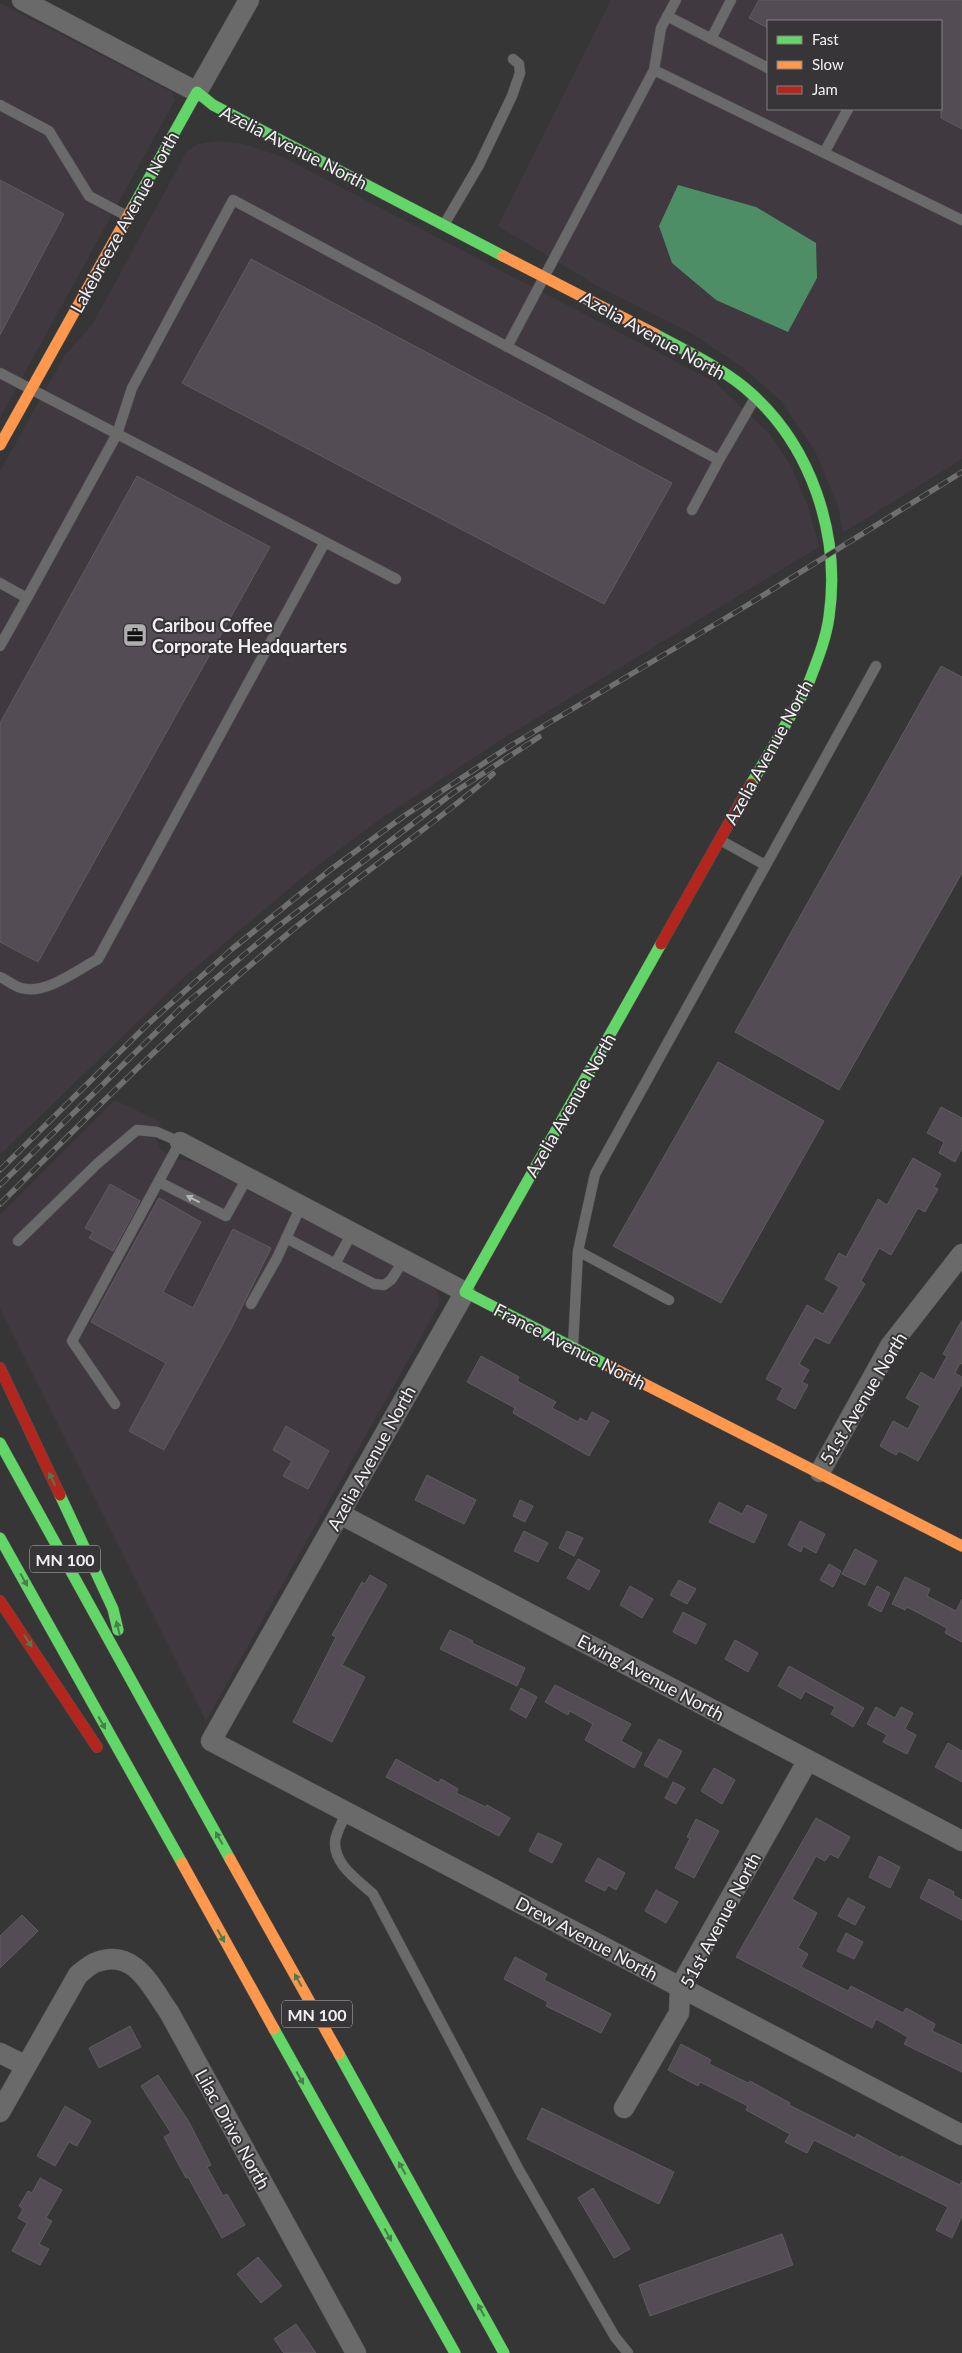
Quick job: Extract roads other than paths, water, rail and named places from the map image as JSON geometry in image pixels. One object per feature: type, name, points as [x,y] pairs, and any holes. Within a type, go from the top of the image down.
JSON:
[{"type":"main road","name":"Lakebreeze Avenue North","points":[[0,445],[197,92]]},
{"type":"main road","name":"Azelia Avenue North","points":[[197,92],[213,105],[714,365],[755,397],[777,422],[802,458],[815,488],[827,531],[832,575],[828,620],[808,684],[465,1292]]},
{"type":"main road","name":"France Avenue North","points":[[465,1292],[962,1546]]},
{"type":"main road","points":[[0,1368],[113,1609],[129,1675]]},
{"type":"main road","name":"MN 100","points":[[0,1443],[504,2353]]},
{"type":"main road","name":"MN 100","points":[[0,1538],[455,2353]]},
{"type":"main road","points":[[0,1601],[104,1756]]},
{"type":"main road","points":[[131,1797],[197,1893]]},
{"type":"street","name":"Azelia Avenue North","points":[[22,0],[197,92]]},
{"type":"street","name":"Lakebreeze Avenue North","points":[[197,92],[249,0]]},
{"type":"street","name":"France Avenue North","points":[[180,1142],[465,1292]]},
{"type":"street","name":"51st Avenue North","points":[[820,1472],[890,1346],[962,1254]]},
{"type":"street","name":"Azelia Avenue North","points":[[211,1741],[465,1292]]},
{"type":"street","name":"Ewing Avenue North","points":[[340,1514],[962,1840]]},
{"type":"street","name":"Drew Avenue North","points":[[211,1741],[962,2135]]},
{"type":"street","name":"51st Avenue North","points":[[624,2108],[679,2013],[680,1987],[808,1760]]},
{"type":"street","name":"Lilac Drive North","points":[[26,2066],[78,1975],[96,1962],[116,1959],[136,1965],[169,2012],[356,2353]]},
{"type":"street","points":[[0,2053],[26,2066],[0,2112]]},
{"type":"lane","points":[[507,347],[606,164],[654,70],[661,28],[676,0]]},
{"type":"lane","points":[[711,39],[731,0]]},
{"type":"lane","points":[[667,16],[767,67]]},
{"type":"lane","points":[[444,224],[479,165],[512,96],[520,73],[519,64],[514,58]]},
{"type":"lane","points":[[654,70],[962,220]]},
{"type":"lane","points":[[0,106],[49,131],[89,196],[128,216]]},
{"type":"lane","points":[[824,153],[847,110]]},
{"type":"lane","points":[[0,646],[117,434],[132,388],[233,200],[718,460]]},
{"type":"lane","points":[[0,373],[396,579]]},
{"type":"lane","points":[[692,510],[718,460],[755,397]]},
{"type":"lane","points":[[0,977],[21,988],[35,989],[50,984],[98,959],[325,542]]},
{"type":"lane","points":[[0,583],[27,598]]},
{"type":"lane","points":[[573,1347],[578,1251],[595,1174],[876,666]]},
{"type":"lane","points":[[720,840],[765,865]]},
{"type":"lane","points":[[18,1241],[98,1163],[137,1130],[157,1132],[180,1142],[72,1342],[115,1404]]},
{"type":"lane","points":[[159,1182],[226,1216],[247,1178]]},
{"type":"lane","points":[[251,1304],[301,1206]]},
{"type":"lane","points":[[335,1264],[352,1233]]},
{"type":"lane","points":[[286,1238],[374,1284],[384,1285],[391,1280],[404,1260]]},
{"type":"lane","points":[[578,1251],[669,1300]]},
{"type":"lane","points":[[347,1812],[335,1840],[336,1853],[344,1867],[373,1894],[519,2170],[615,2337],[628,2353]]},
{"type":"railway","points":[[0,1170],[148,1024],[232,949],[330,870],[404,816],[510,746],[746,606],[962,472]]},
{"type":"railway","points":[[0,1185],[183,1006],[276,928],[453,793],[539,737]]},
{"type":"railway","points":[[0,1204],[210,1000],[336,895],[442,816],[493,774]]},
{"type":"place","name":"Caribou Coffee Corporate Headquarters","points":[[135,635]]}]
